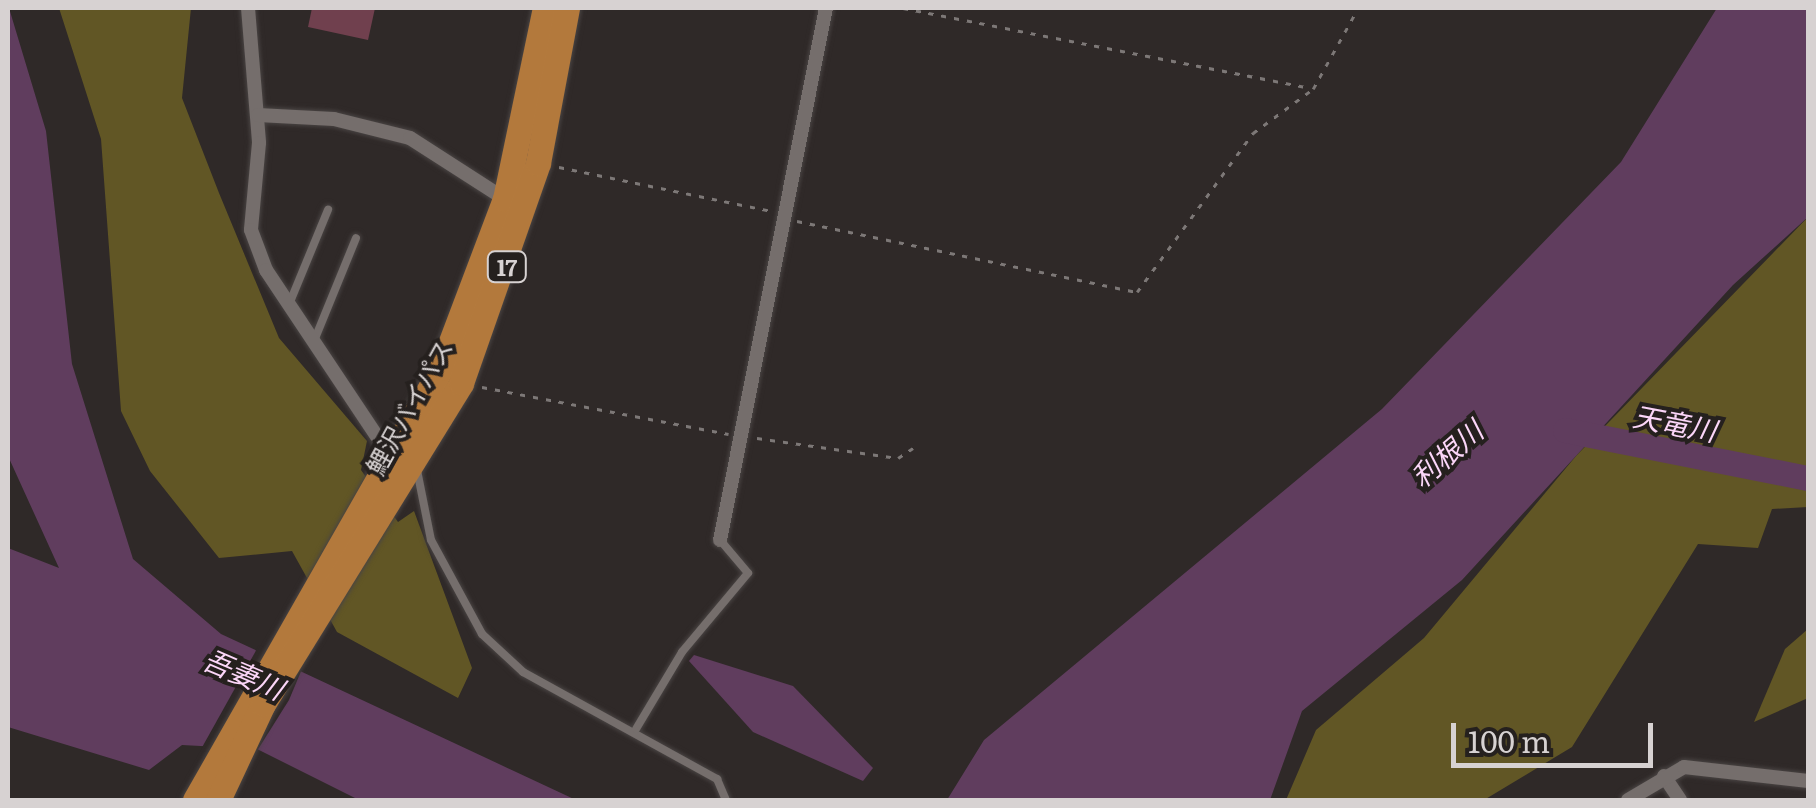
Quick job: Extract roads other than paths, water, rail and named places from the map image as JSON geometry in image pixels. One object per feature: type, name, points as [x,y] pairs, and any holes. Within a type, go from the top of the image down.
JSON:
[{"type":"highway","name":"鯉沢バイパス","points":[[404,462],[478,284],[505,199],[545,8]]},
{"type":"highway","name":"鯉沢バイパス","points":[[196,800],[250,690],[460,383],[538,163],[567,8]]},
{"type":"highway","name":"鯉沢バイパス","points":[[218,800],[263,704],[382,495]]},
{"type":"street","points":[[248,8],[258,115],[251,230],[314,343],[404,462]]},
{"type":"street","points":[[720,540],[826,8]]},
{"type":"street","points":[[258,115],[334,120],[410,138],[505,199]]},
{"type":"street","points":[[1628,800],[1664,776],[1708,764],[1808,781]]},
{"type":"street","points":[[1664,776],[1680,800]]},
{"type":"lane","points":[[289,304],[328,210]]},
{"type":"lane","points":[[314,343],[356,238]]},
{"type":"lane","points":[[404,462],[432,540],[482,634],[523,672],[636,730],[717,779],[726,800]]},
{"type":"lane","points":[[636,730],[682,652],[748,573],[720,540]]},
{"type":"water","name":"吾妻川","points":[[9,8],[46,131],[72,364],[133,559],[221,634],[576,800],[359,800],[257,749],[182,745],[149,770],[8,727],[8,548],[59,568],[8,456]]},
{"type":"water","name":"利根川","points":[[1717,8],[1808,8],[1808,217],[1733,285],[1462,580],[1302,711],[1270,800],[947,800],[984,740],[1382,409],[1621,162]]},
{"type":"water","points":[[694,655],[793,686],[873,768],[863,781],[753,732],[689,661]]},
{"type":"waterway","name":"天竜川","points":[[1565,430],[1808,478]]}]
